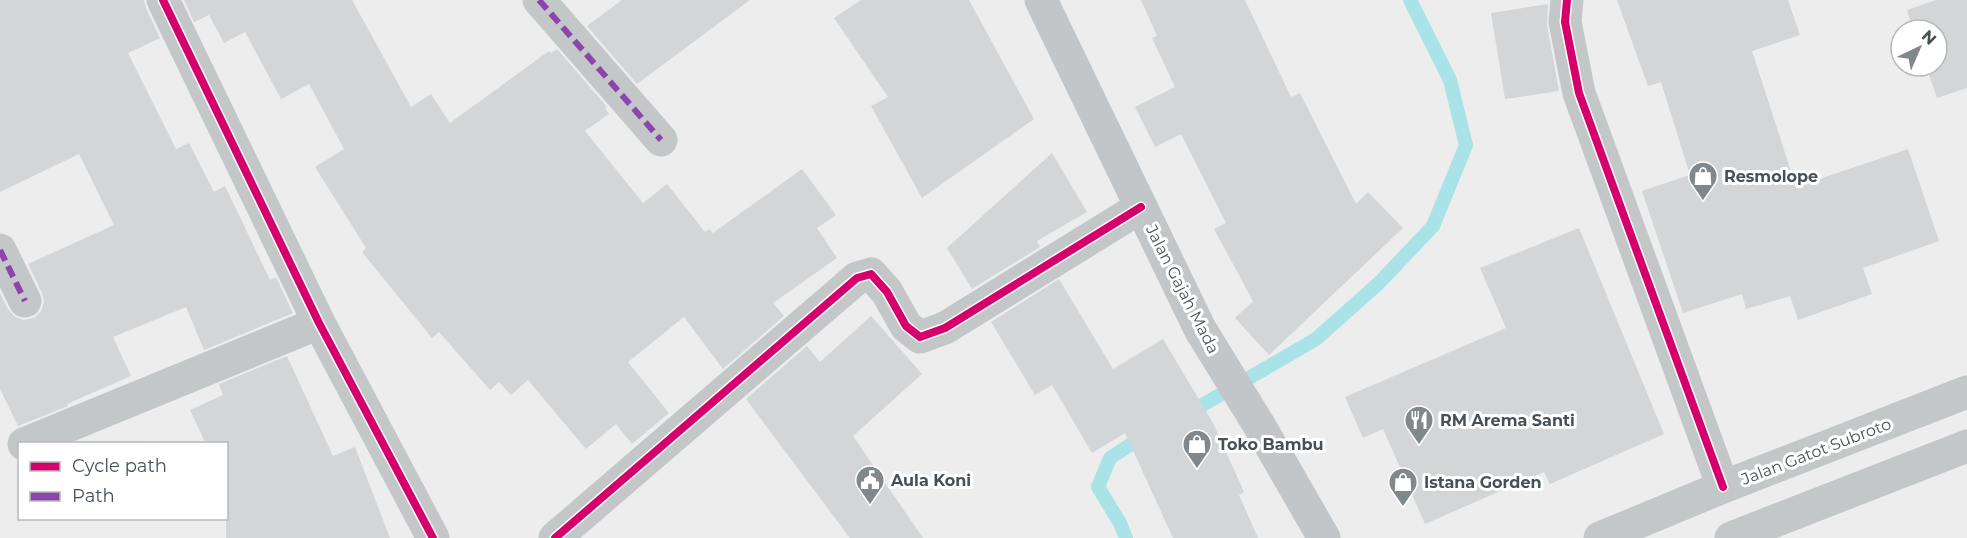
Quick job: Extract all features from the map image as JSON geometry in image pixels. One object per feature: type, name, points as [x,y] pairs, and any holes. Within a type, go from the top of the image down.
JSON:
[{"type":"main road","name":"Jalan Gajah Mada","points":[[1041,0],[1200,329],[1324,538]]},
{"type":"street","points":[[163,0],[319,323],[434,538]]},
{"type":"street","points":[[539,0],[661,140]]},
{"type":"street","points":[[1567,0],[1565,22],[1579,93],[1723,487]]},
{"type":"street","points":[[555,538],[857,278],[871,274],[887,292],[906,326],[920,336],[945,328],[1141,207]]},
{"type":"street","points":[[0,250],[26,301]]},
{"type":"street","points":[[29,442],[319,323]]},
{"type":"street","name":"Jalan Gatot Subroto","points":[[1600,538],[1723,487],[1967,392]]},
{"type":"street","points":[[0,453],[18,446]]},
{"type":"street","points":[[1731,538],[1967,446]]},
{"type":"building","points":[[0,0],[144,0],[160,38],[128,53],[176,149],[189,143],[214,192],[225,186],[270,280],[276,277],[293,313],[204,350],[186,307],[113,337],[131,376],[67,404],[68,406],[18,426],[0,389],[0,293],[14,316],[23,320],[34,318],[41,311],[44,302],[28,264],[114,225],[79,154],[0,192]]},
{"type":"building","points":[[184,0],[352,0],[411,107],[431,94],[450,123],[549,51],[551,53],[557,49],[607,107],[605,108],[609,114],[585,131],[643,203],[667,184],[705,232],[709,229],[713,233],[802,169],[836,215],[817,228],[837,258],[773,303],[784,316],[723,369],[684,317],[628,362],[669,413],[632,444],[616,424],[586,449],[528,380],[511,395],[499,382],[490,390],[439,332],[432,338],[362,252],[366,248],[315,167],[344,149],[309,84],[281,99],[245,32],[224,43],[209,15],[194,22]]},
{"type":"building","points":[[622,0],[750,0],[637,84],[587,26]]},
{"type":"building","points":[[861,0],[969,0],[1034,119],[922,198],[871,106],[888,97],[834,18]]},
{"type":"building","points":[[1141,0],[1245,0],[1291,97],[1300,93],[1356,204],[1368,192],[1403,228],[1269,355],[1235,318],[1253,301],[1214,229],[1226,223],[1181,134],[1155,147],[1135,107],[1175,87],[1152,38],[1157,36]]},
{"type":"building","points":[[1617,0],[1788,0],[1800,35],[1752,51],[1796,187],[1908,149],[1939,241],[1863,268],[1872,294],[1798,320],[1790,296],[1746,309],[1742,294],[1683,313],[1642,191],[1690,175],[1661,82],[1648,86]]},
{"type":"building","points":[[1936,0],[1967,0],[1967,88],[1937,98],[1930,78],[1949,78],[1949,18],[1909,18],[1907,10]]},
{"type":"building","points":[[1548,4],[1547,25],[1559,91],[1505,99],[1491,13]]},
{"type":"building","points":[[1052,153],[1087,212],[1037,241],[1040,247],[972,289],[947,248]]},
{"type":"building","points":[[1579,228],[1664,434],[1550,484],[1544,472],[1425,524],[1383,429],[1363,438],[1345,397],[1506,328],[1480,268]]},
{"type":"building","points":[[1059,279],[1113,369],[1163,339],[1213,423],[1244,492],[1239,495],[1258,538],[1173,538],[1125,433],[1092,453],[1052,385],[1035,395],[991,322]]},
{"type":"building","points":[[871,316],[922,374],[853,436],[923,538],[850,538],[746,399],[807,346],[820,362]]},
{"type":"building","points":[[287,356],[333,456],[355,447],[390,538],[226,538],[228,442],[205,442],[190,410],[223,395],[219,384]]},
{"type":"waterway","points":[[1187,414],[1316,339],[1379,283],[1433,226],[1466,145],[1450,80],[1410,0]]},
{"type":"waterway","points":[[1126,538],[1120,523],[1098,487],[1110,458],[1145,435]]},
{"type":"marked path","points":[[539,0],[661,140]]},
{"type":"marked path","points":[[0,250],[25,301]]},
{"type":"cycle path","points":[[163,0],[319,323],[433,538]]},
{"type":"cycle path","points":[[1567,0],[1565,22],[1579,93],[1723,487]]},
{"type":"cycle path","points":[[555,538],[857,278],[871,274],[887,292],[906,326],[920,337],[945,328],[1141,207]]},
{"type":"place","name":"Resmolope","points":[[1703,202]]},
{"type":"place","name":"RM Arema Santi","points":[[1419,446]]},
{"type":"place","name":"Toko Bambu","points":[[1197,470]]},
{"type":"place","name":"Aula Koni","points":[[870,506]]},
{"type":"place","name":"Istana Gorden","points":[[1403,508]]}]
